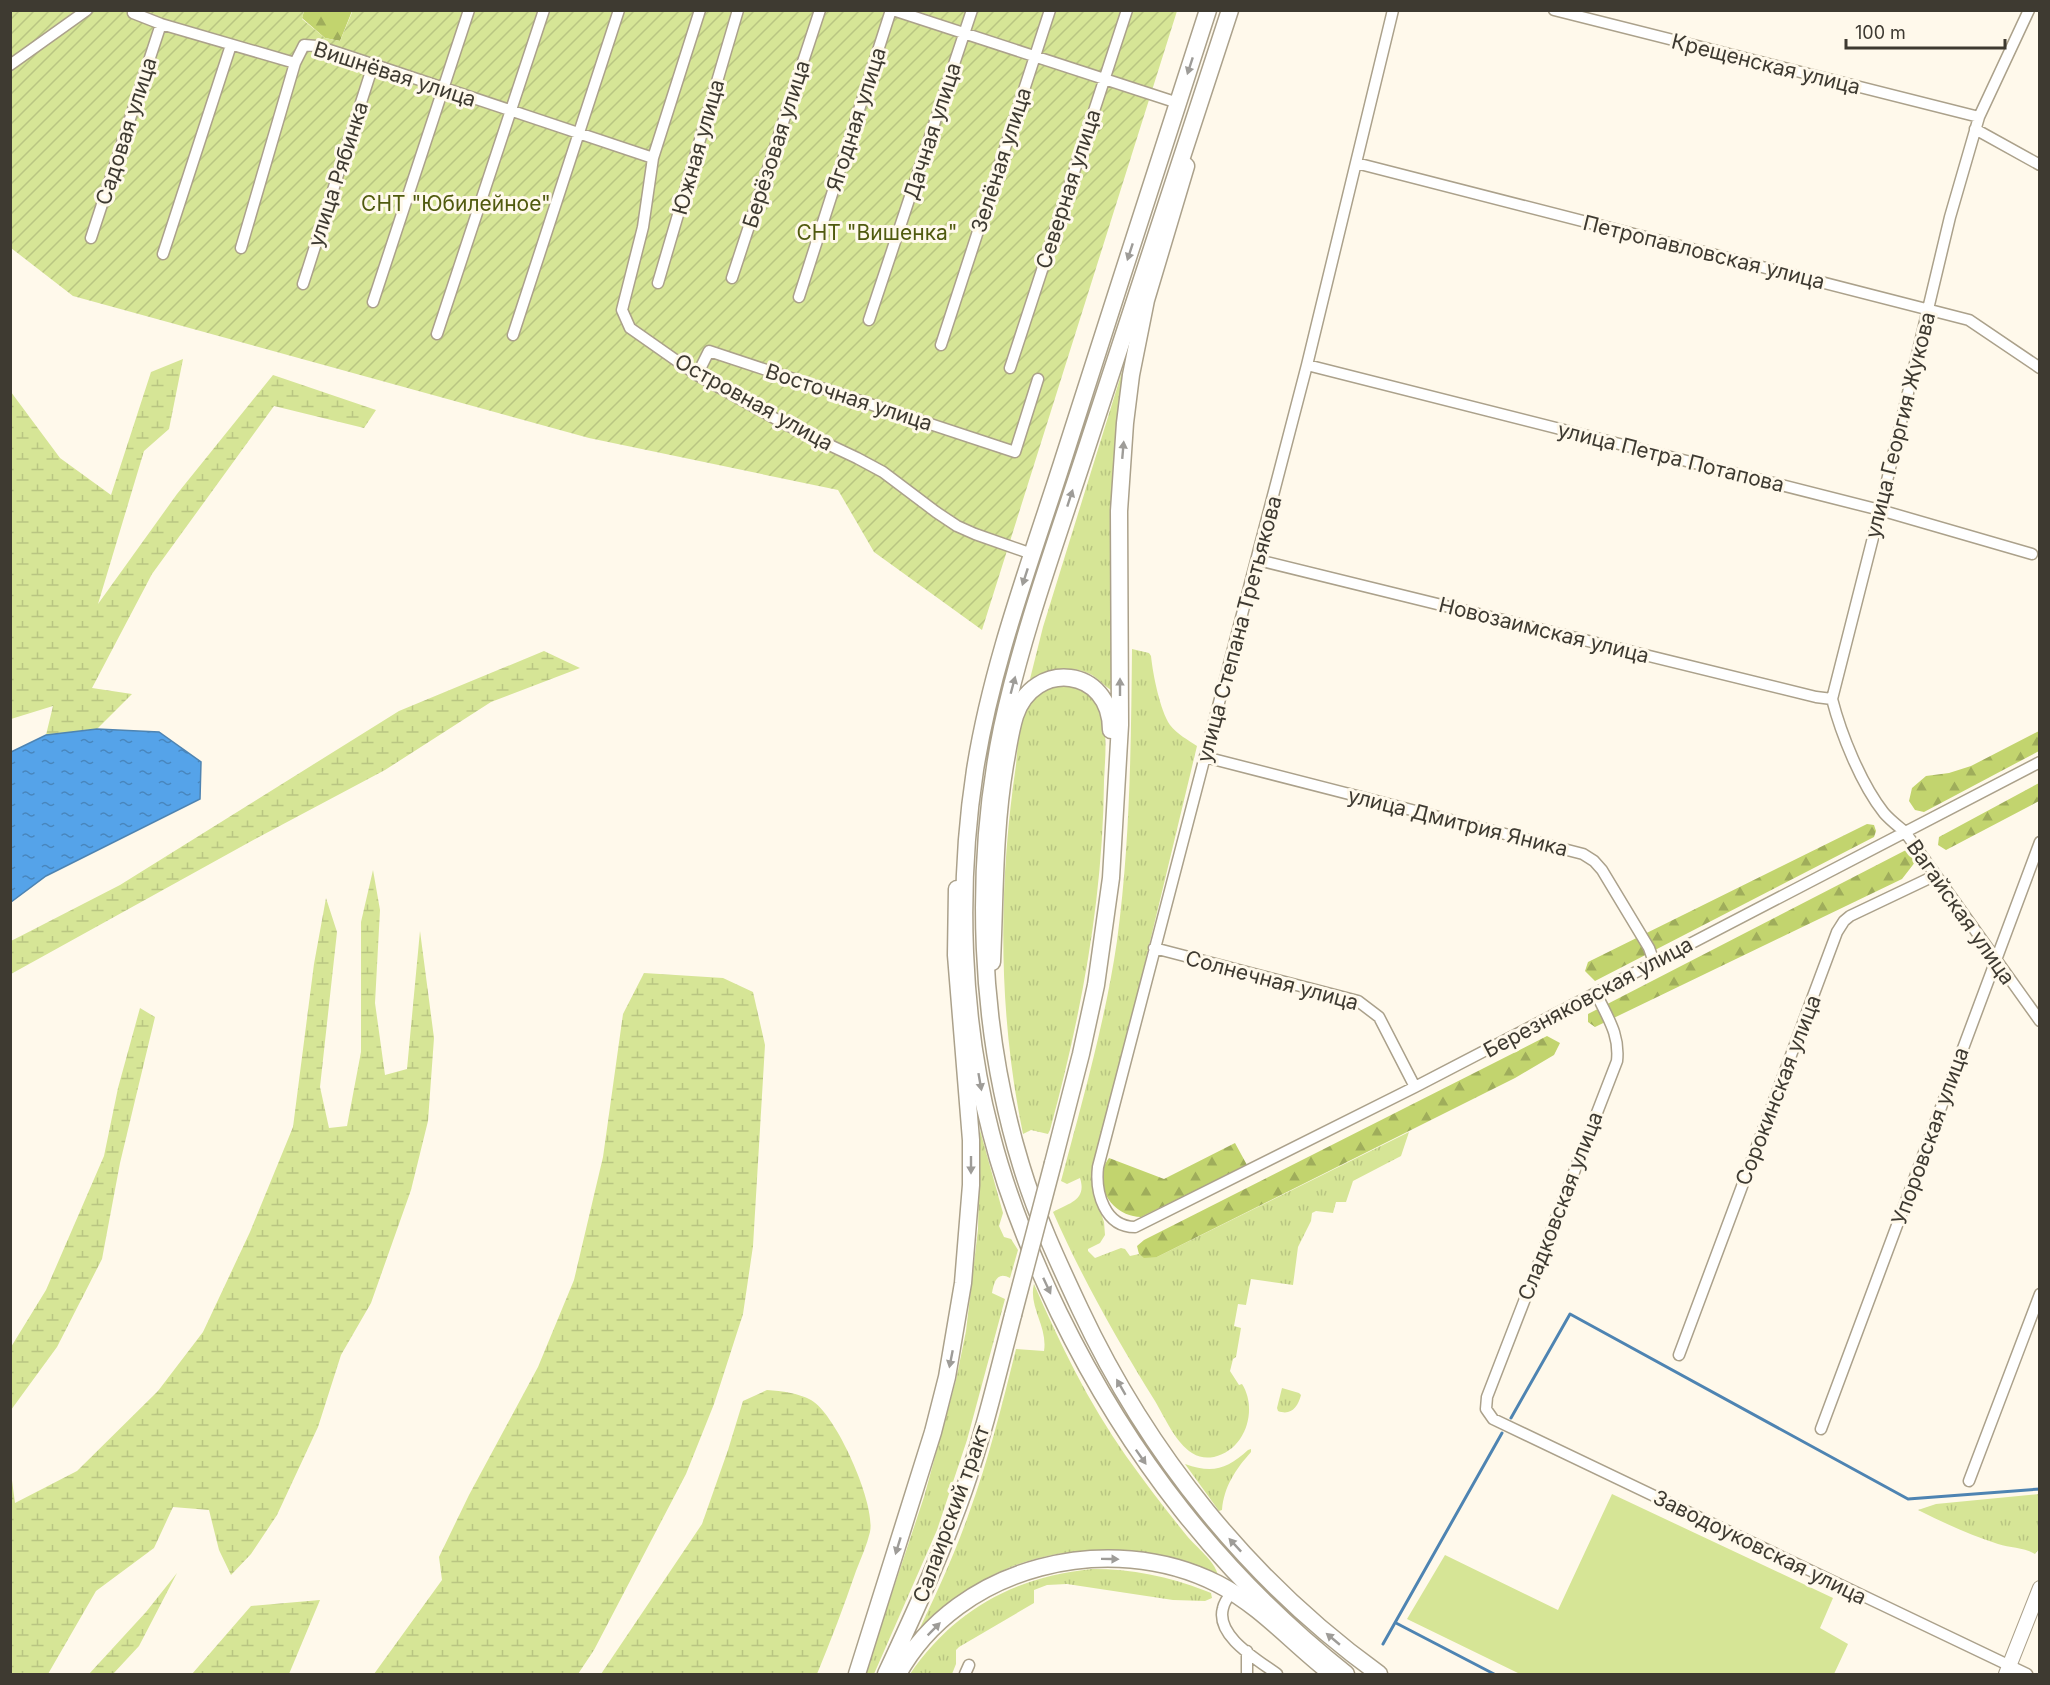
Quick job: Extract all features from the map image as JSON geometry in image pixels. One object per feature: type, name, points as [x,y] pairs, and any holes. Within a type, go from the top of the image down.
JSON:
[{"type":"main road","points":[[857,1674],[933,1432],[947,1377],[963,1283],[969,1219],[971,1140],[958,983],[956,921],[958,868],[989,696],[1032,554],[1208,10]]},
{"type":"main road","points":[[1230,10],[1047,570],[1008,700],[994,774],[987,846],[986,953],[990,1014],[1010,1125],[1037,1210],[1091,1333],[1127,1398],[1166,1456],[1226,1535],[1293,1604],[1338,1643],[1379,1674]]},
{"type":"main road","points":[[1113,850],[1120,725],[1119,511],[1131,375],[1146,300],[1178,195],[1214,57]]},
{"type":"main road","points":[[990,1014],[996,846],[1003,777],[1018,709],[1027,694],[1044,681],[1065,677],[1082,680],[1097,690],[1108,709],[1111,721],[1110,789],[1113,850]]},
{"type":"main road","points":[[974,772],[965,883],[967,983],[973,1035],[990,1130],[1003,1176],[1036,1264],[1096,1384],[1136,1449],[1181,1512],[1219,1557],[1261,1601],[1300,1637],[1346,1674]]},
{"type":"main road","name":"Салаирский тракт","points":[[886,1674],[939,1555],[965,1488],[980,1439],[1081,1054],[1096,985],[1113,850]]},
{"type":"main road","points":[[898,1674],[918,1646],[935,1628],[971,1599],[1013,1576],[1054,1563],[1090,1559],[1147,1562],[1202,1577],[1246,1601],[1332,1674]]},
{"type":"street","points":[[10,65],[87,10]]},
{"type":"street","points":[[373,302],[469,10]]},
{"type":"street","points":[[437,334],[544,10]]},
{"type":"street","points":[[513,336],[619,10]]},
{"type":"street","name":"Островная улица","points":[[700,10],[653,159],[643,226],[622,310],[630,328],[696,375],[785,424],[883,472],[957,525],[975,534],[1032,554]]},
{"type":"street","name":"Южная улица","points":[[658,283],[738,10]]},
{"type":"street","name":"Берёзовая улица","points":[[732,278],[820,10]]},
{"type":"street","points":[[892,10],[1178,103]]},
{"type":"street","name":"Ягодная улица","points":[[799,297],[892,10]]},
{"type":"street","name":"Дачная улица","points":[[869,320],[972,10]]},
{"type":"street","name":"Зелёная улица","points":[[941,345],[1050,10]]},
{"type":"street","name":"Северная улица","points":[[1010,368],[1127,10]]},
{"type":"street","name":"улица Степана Третьякова","points":[[1135,1227],[1126,1227],[1112,1219],[1100,1194],[1097,1174],[1154,948],[1308,365],[1393,10]]},
{"type":"street","name":"Крещенская улица","points":[[1554,10],[1979,117]]},
{"type":"street","name":"улица Георгия Жукова","points":[[1905,832],[1885,813],[1868,787],[1839,726],[1832,699],[1950,217],[1975,129],[2029,10]]},
{"type":"street","points":[[133,13],[161,24],[295,63]]},
{"type":"street","name":"Садовая улица","points":[[91,237],[161,24]]},
{"type":"street","points":[[163,254],[231,45]]},
{"type":"street","name":"Вишнёвая улица","points":[[241,248],[295,63],[304,45],[317,46],[653,159]]},
{"type":"street","name":"улица Рябинка","points":[[303,284],[373,65]]},
{"type":"street","points":[[1975,129],[2040,165]]},
{"type":"street","name":"Петропавловская улица","points":[[1356,163],[1969,320],[2040,368]]},
{"type":"street","name":"Восточная улица","points":[[696,375],[709,351],[1014,452],[1038,379]]},
{"type":"street","name":"улица Петра Потапова","points":[[1308,365],[1880,510],[2032,554]]},
{"type":"street","name":"Новозаимская улица","points":[[1258,560],[1816,697],[1832,699]]},
{"type":"street","name":"улица Дмитрия Яника","points":[[1206,757],[1583,854],[1602,870],[1649,948],[1654,962]]},
{"type":"street","name":"Березняковская улица","points":[[1135,1227],[1415,1087],[2040,762]]},
{"type":"street","name":"Вагайская улица","points":[[1905,832],[1934,876],[2040,1021]]},
{"type":"street","name":"Упоровская улица","points":[[1821,1429],[2040,842]]},
{"type":"street","name":"Сорокинская улица","points":[[1679,1355],[1837,932],[1850,916],[1934,876]]},
{"type":"street","name":"Солнечная улица","points":[[1154,948],[1358,1001],[1379,1017],[1415,1087]]},
{"type":"street","name":"Сладковская улица","points":[[1493,1419],[1486,1409],[1487,1397],[1617,1061],[1618,1045],[1596,993]]},
{"type":"street","points":[[1969,1481],[2040,1294]]},
{"type":"street","name":"Заводоуковская улица","points":[[1493,1419],[2008,1670],[2027,1674]]},
{"type":"street","points":[[2008,1670],[2040,1588]]},
{"type":"street","points":[[1232,1592],[1223,1608],[1223,1626],[1234,1641],[1277,1674]]},
{"type":"street","points":[[1247,1651],[1247,1674]]},
{"type":"green space","points":[[353,10],[1177,11],[982,630],[874,552],[838,490],[589,438],[73,296],[11,248],[10,11],[304,11],[302,19],[325,38],[340,41]]},
{"type":"green space","points":[[304,11],[352,11],[340,41],[325,38],[302,18]]},
{"type":"green space","points":[[183,359],[169,429],[144,451],[98,604],[177,494],[273,375],[376,410],[364,428],[274,406],[152,574],[92,688],[132,694],[97,729],[46,735],[53,706],[11,719],[11,392],[60,458],[111,495],[151,372]]},
{"type":"green space","points":[[1125,362],[1111,690],[1092,675],[1075,669],[1060,670],[1030,679],[1043,627]]},
{"type":"green space","points":[[1132,649],[1149,653],[1166,719],[1176,731],[1197,746],[1125,1046],[1093,1167],[1093,1189],[1104,1222],[1105,1235],[1100,1243],[1088,1251],[1095,1258],[1121,1248],[1125,1249],[1130,1256],[1139,1254],[1144,1257],[1157,1257],[1409,1132],[1401,1156],[1353,1181],[1346,1202],[1336,1202],[1333,1213],[1316,1211],[1312,1213],[1311,1221],[1298,1247],[1293,1285],[1251,1279],[1246,1305],[1238,1304],[1234,1326],[1241,1328],[1236,1357],[1233,1359],[1230,1371],[1239,1385],[1242,1384],[1247,1394],[1249,1416],[1241,1437],[1234,1446],[1214,1457],[1200,1457],[1192,1453],[1171,1430],[1101,1308],[1053,1212],[1076,1200],[1081,1191],[1080,1178],[1067,1184],[1061,1181],[1100,1032],[1117,941],[1127,832]]},
{"type":"green space","points":[[544,651],[580,668],[491,702],[385,770],[11,974],[11,941],[120,885],[399,711]]},
{"type":"green space","points":[[1069,685],[1093,697],[1104,723],[1100,870],[1080,1001],[1050,1130],[1048,1134],[1031,1130],[1023,1134],[1009,1042],[1003,950],[1010,811],[1024,714],[1036,695],[1044,690]]},
{"type":"green space","points":[[2039,731],[2039,751],[1924,812],[1915,810],[1909,801],[1912,788],[1926,776],[1949,773],[1971,766]]},
{"type":"green space","points":[[2039,783],[2039,801],[1946,850],[1938,845],[1939,837]]},
{"type":"green space","points":[[1867,824],[1874,825],[1876,831],[1874,837],[1595,981],[1585,971],[1588,962]]},
{"type":"green space","points":[[1906,850],[1919,857],[1902,879],[1595,1027],[1588,1022],[1588,1014]]},
{"type":"green space","points":[[373,870],[380,910],[375,1003],[385,1075],[407,1069],[420,931],[434,1038],[428,1121],[411,1190],[371,1303],[341,1355],[318,1427],[277,1515],[251,1554],[231,1575],[219,1550],[209,1510],[173,1507],[154,1548],[96,1591],[48,1674],[11,1674],[11,1473],[15,1503],[77,1471],[158,1391],[203,1332],[250,1232],[293,1127],[314,964],[326,898],[337,932],[320,1087],[329,1128],[347,1126],[361,1052],[361,922]]},
{"type":"green space","points":[[644,973],[723,978],[753,992],[765,1045],[753,1246],[743,1314],[714,1404],[686,1474],[594,1650],[578,1674],[374,1674],[442,1580],[439,1557],[469,1495],[538,1367],[574,1280],[603,1157],[623,1014]]},
{"type":"green space","points":[[140,1008],[155,1017],[120,1163],[102,1259],[57,1347],[11,1410],[11,1347],[46,1290],[104,1156],[118,1088]]},
{"type":"green space","points":[[1547,1036],[1560,1043],[1554,1055],[1515,1078],[1157,1257],[1144,1258],[1139,1254],[1137,1246],[1144,1240]]},
{"type":"green space","points":[[980,1130],[1003,1213],[999,1226],[1004,1237],[1011,1239],[1018,1250],[1010,1278],[999,1277],[994,1285],[992,1293],[1005,1299],[967,1440],[937,1530],[874,1674],[865,1674],[924,1497],[956,1380],[966,1331],[978,1229]]},
{"type":"green space","points":[[1235,1143],[1247,1165],[1141,1217],[1121,1211],[1113,1205],[1103,1188],[1104,1168],[1109,1158],[1164,1179]]},
{"type":"green space","points":[[1034,1284],[1076,1372],[1112,1436],[1171,1516],[1209,1559],[1218,1575],[1170,1558],[1144,1553],[1091,1550],[1038,1558],[1012,1566],[966,1592],[915,1638],[950,1563],[975,1496],[1016,1349],[1044,1351],[1043,1334],[1034,1300]]},
{"type":"green space","points":[[1282,1388],[1301,1395],[1296,1407],[1287,1412],[1278,1411],[1277,1408]]},
{"type":"green space","points":[[767,1390],[801,1396],[811,1400],[821,1409],[832,1423],[852,1461],[861,1482],[870,1519],[867,1542],[817,1674],[601,1674],[702,1524],[743,1401]]},
{"type":"green space","points":[[1251,1449],[1251,1452],[1232,1478],[1225,1493],[1222,1510],[1219,1511],[1185,1464],[1204,1469],[1219,1468],[1233,1462]]},
{"type":"green space","points":[[1612,1494],[1833,1598],[1820,1628],[1848,1644],[1834,1674],[1520,1674],[1407,1619],[1445,1555],[1558,1610]]},
{"type":"green space","points":[[2039,1494],[2039,1549],[2035,1554],[1977,1537],[1918,1510],[1936,1504]]},
{"type":"green space","points":[[1092,1569],[1121,1570],[1164,1577],[1211,1593],[1212,1598],[1205,1601],[1173,1600],[1067,1584],[1047,1585],[1034,1590],[1034,1603],[959,1647],[956,1650],[956,1664],[952,1674],[910,1674],[927,1651],[946,1632],[988,1600],[1037,1580]]},
{"type":"green space","points":[[177,1573],[139,1646],[113,1674],[89,1674],[146,1612]]},
{"type":"green space","points":[[320,1600],[289,1674],[192,1674],[251,1606]]},
{"type":"water","points":[[97,729],[159,732],[201,762],[200,799],[46,876],[11,902],[11,752],[46,735]]},
{"type":"waterway","points":[[1511,1418],[1570,1314],[1908,1499],[2040,1489]]},
{"type":"waterway","points":[[1383,1644],[1502,1433]]},
{"type":"waterway","points":[[1396,1623],[1494,1674]]},
{"type":"park label","name":"СНТ \"Юбилейное\"","points":[[456,203]]},
{"type":"park label","name":"СНТ \"Вишенка\"","points":[[877,232]]}]
